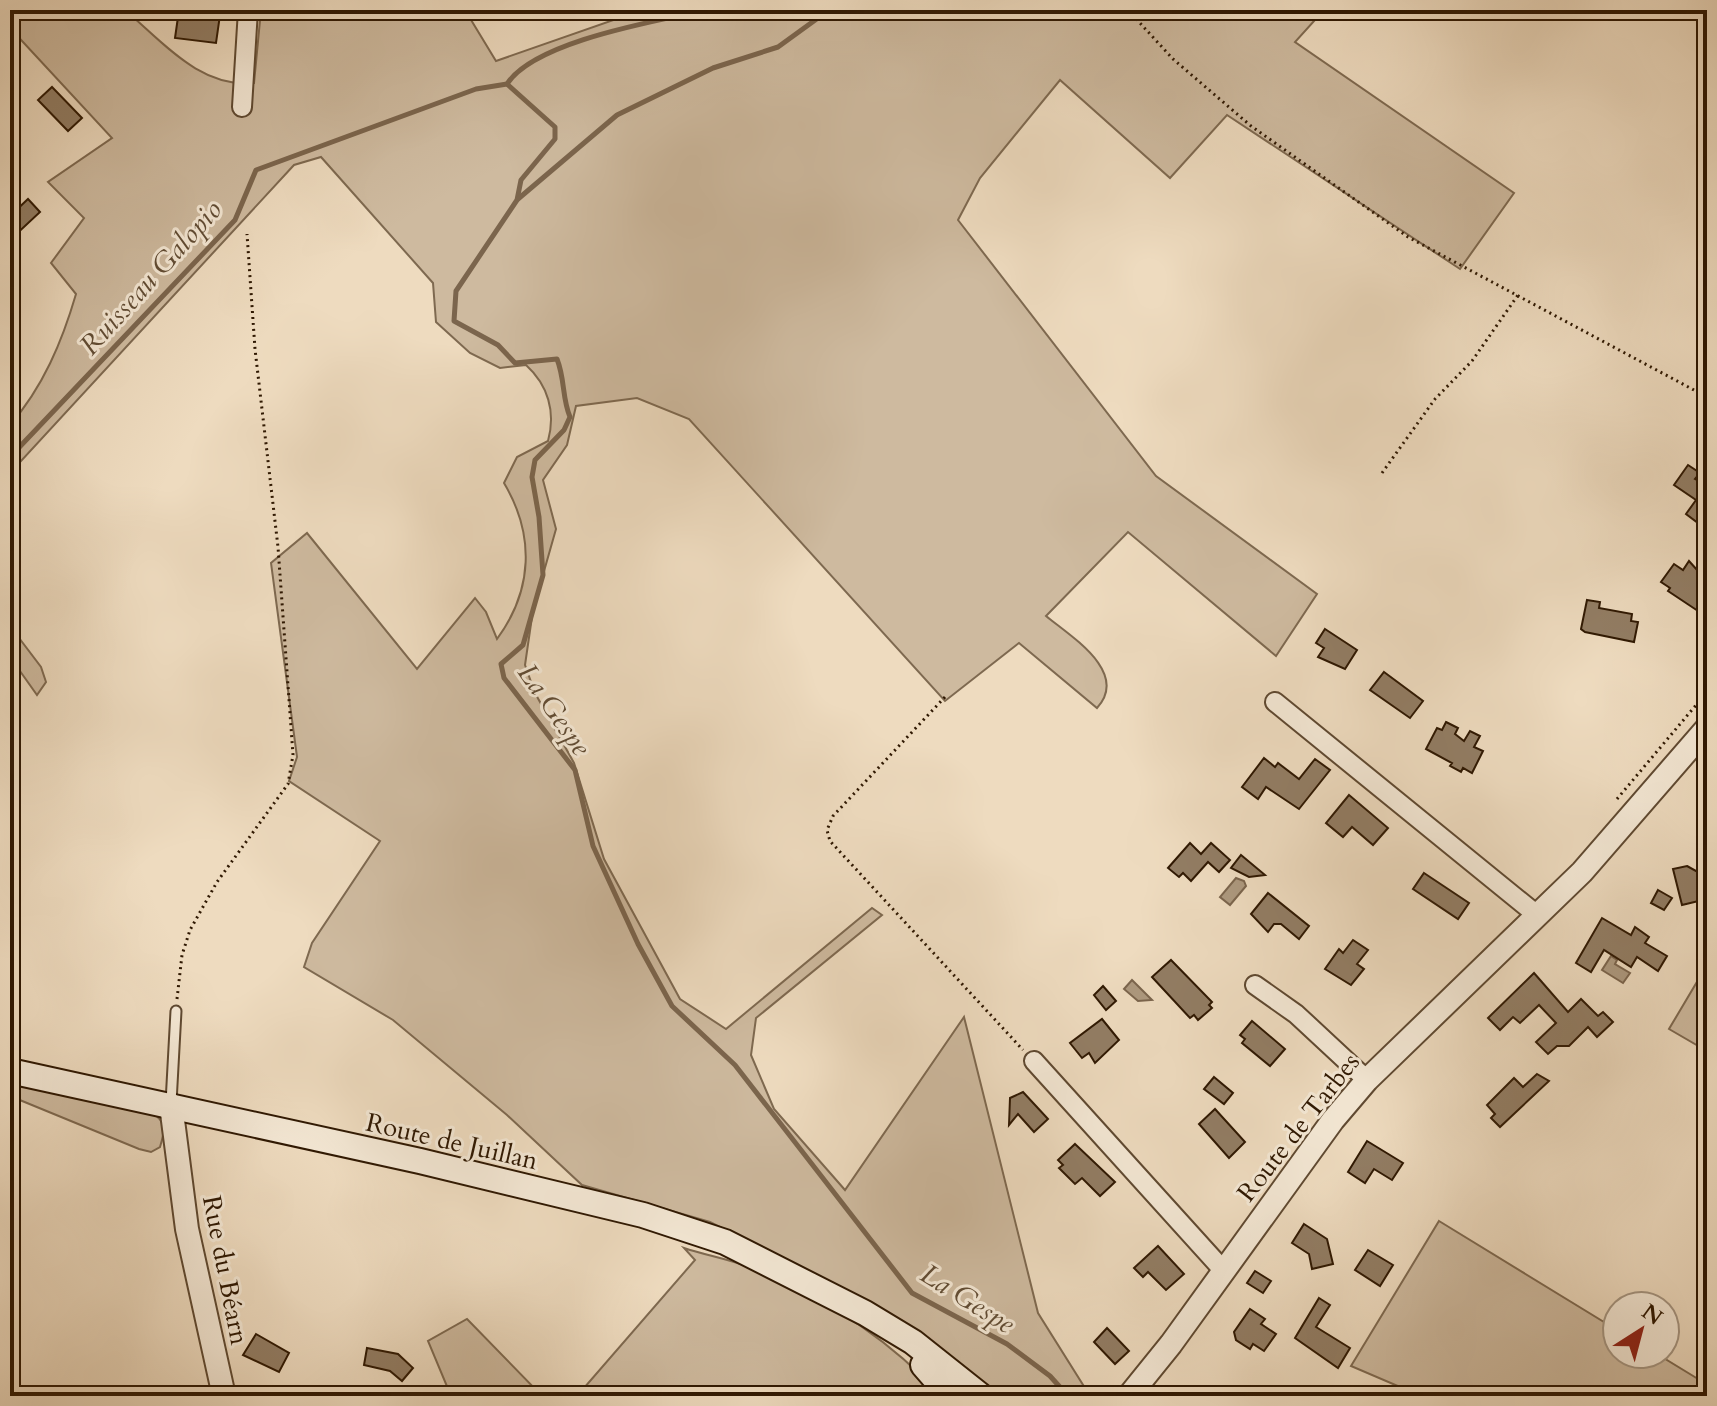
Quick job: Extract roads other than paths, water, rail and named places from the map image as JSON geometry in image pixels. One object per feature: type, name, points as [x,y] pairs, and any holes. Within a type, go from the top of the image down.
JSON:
[{"type":"main road","name":"Route de Juillan","points":[[10,1071],[171,1105],[643,1215],[725,1242],[865,1313],[913,1342],[981,1396]]},
{"type":"main road","name":"Route de Juillan","points":[[865,1313],[929,1369],[950,1396]]},
{"type":"street","points":[[242,107],[248,10]]},
{"type":"street","points":[[1275,702],[1537,915]]},
{"type":"street","name":"Route de Tarbes","points":[[1129,1396],[1171,1344],[1333,1120],[1367,1080],[1582,872],[1707,728]]},
{"type":"street","points":[[1255,985],[1296,1014],[1367,1080]]},
{"type":"street","points":[[1034,1061],[1223,1270]]},
{"type":"street","name":"Rue du Béarn","points":[[171,1105],[196,1276],[224,1396]]},
{"type":"lane","points":[[171,1105],[176,1011]]},
{"type":"waterway","name":"La Gespe","points":[[706,10],[629,27],[569,45],[522,69],[507,84],[555,127],[555,139],[521,180],[517,200],[456,291],[454,321],[498,345],[515,363],[557,359],[570,417],[564,430],[535,460],[532,477],[539,517],[543,575],[523,645],[501,664],[504,678],[575,770],[593,846],[638,944],[672,1006],[735,1065],[912,1293],[1007,1344],[1050,1376],[1068,1396]]},
{"type":"waterway","points":[[518,199],[617,115],[713,68],[778,47],[829,10]]},
{"type":"waterway","name":"Ruisseau Galopio","points":[[10,457],[235,220],[256,170],[476,89],[507,84]]}]
